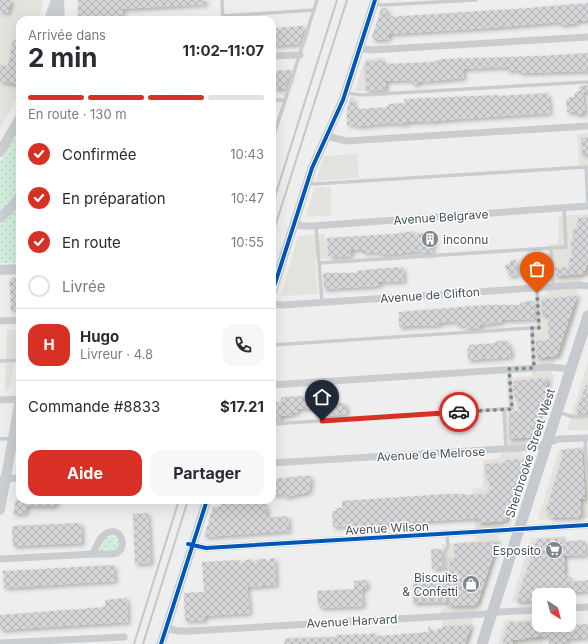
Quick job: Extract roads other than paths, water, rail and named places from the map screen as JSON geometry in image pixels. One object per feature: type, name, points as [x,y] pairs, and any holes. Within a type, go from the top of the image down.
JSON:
[{"type":"main road","points":[[51,16],[58,0]]},
{"type":"main road","points":[[0,152],[16,125]]},
{"type":"main road","points":[[0,218],[16,202]]},
{"type":"main road","points":[[0,270],[16,269]]},
{"type":"main road","name":"Sherbrooke Street West","points":[[482,644],[571,369],[583,342],[588,316]]},
{"type":"main road","points":[[0,507],[3,479],[16,438]]},
{"type":"street","points":[[276,280],[307,182],[317,154],[327,136],[346,93],[375,2]]},
{"type":"street","points":[[360,48],[371,50],[588,37]]},
{"type":"street","points":[[276,56],[300,55]]},
{"type":"street","points":[[327,136],[346,141],[588,126]]},
{"type":"street","name":"Avenue Belgrave","points":[[294,224],[316,226],[588,206]]},
{"type":"street","name":"Avenue de Clifton","points":[[276,304],[553,288],[579,285],[588,286]]},
{"type":"street","points":[[0,321],[16,320]]},
{"type":"street","points":[[276,385],[509,369],[555,367],[571,369]]},
{"type":"street","points":[[0,400],[16,399]]},
{"type":"street","name":"Avenue de Melrose","points":[[276,463],[535,447],[559,439],[586,438]]},
{"type":"street","points":[[3,479],[16,478]]},
{"type":"street","points":[[161,644],[206,504]]},
{"type":"street","name":"Avenue Wilson","points":[[192,545],[206,548],[588,525]]},
{"type":"street","points":[[0,559],[93,554]]},
{"type":"street","points":[[576,608],[588,607]]},
{"type":"street","name":"Avenue Harvard","points":[[166,628],[178,631],[191,631],[532,610]]},
{"type":"street","points":[[0,643],[28,643],[124,637]]},
{"type":"lane","points":[[222,0],[223,16]]},
{"type":"lane","points":[[276,128],[317,0]]},
{"type":"lane","points":[[375,2],[383,5],[476,0]]},
{"type":"lane","points":[[246,16],[314,10]]},
{"type":"lane","points":[[346,93],[361,95],[588,82]]},
{"type":"lane","points":[[276,100],[285,100]]},
{"type":"lane","points":[[307,182],[314,184],[586,167],[588,206]]},
{"type":"lane","points":[[319,263],[566,247],[564,208]]},
{"type":"lane","points":[[316,226],[322,302]]},
{"type":"lane","points":[[551,248],[553,288]]},
{"type":"lane","points":[[276,345],[539,328],[537,289]]},
{"type":"lane","points":[[532,328],[534,368]]},
{"type":"lane","points":[[0,361],[16,360]]},
{"type":"lane","points":[[276,424],[512,409],[509,369]]},
{"type":"lane","points":[[504,409],[506,449]]},
{"type":"lane","points":[[557,412],[573,417],[588,416]]},
{"type":"lane","points":[[0,439],[16,438]]},
{"type":"lane","points":[[586,438],[587,478]]},
{"type":"lane","points":[[447,534],[448,546],[445,553],[447,580],[456,579]]},
{"type":"railway","points":[[276,193],[337,0]]},
{"type":"railway","points":[[276,223],[347,0]]},
{"type":"railway","points":[[134,644],[178,504]]},
{"type":"railway","points":[[143,644],[187,504]]},
{"type":"place","name":"inconnu","points":[[430,239]]},
{"type":"place","name":"Esposito","points":[[554,550]]},
{"type":"place","name":"Biscuits & Confetti","points":[[471,584]]}]
